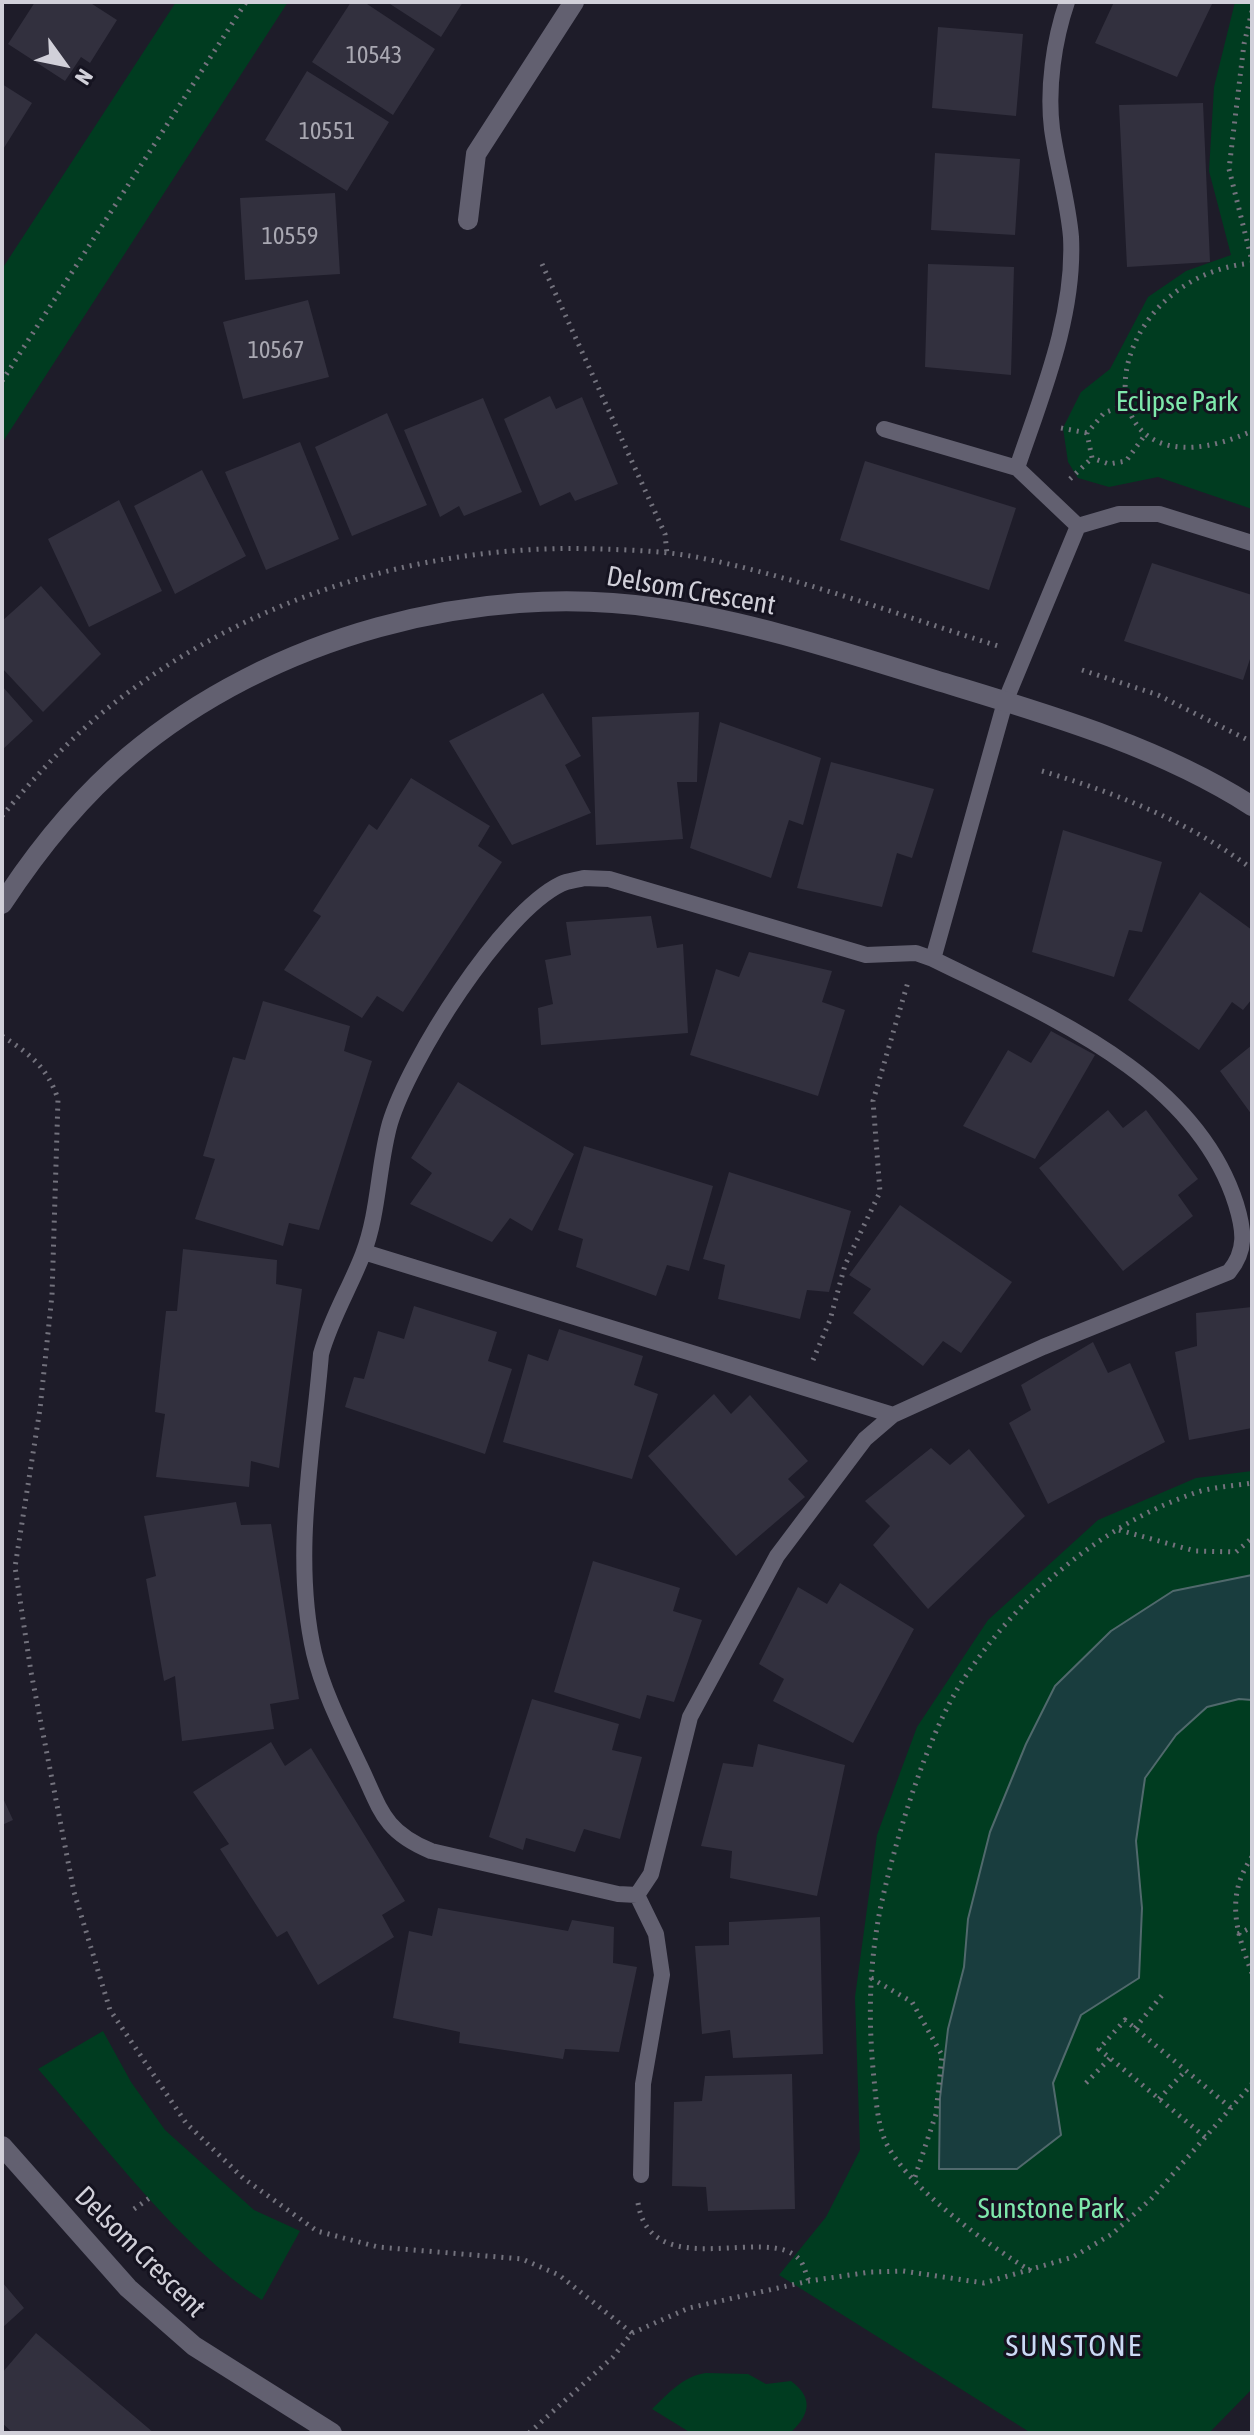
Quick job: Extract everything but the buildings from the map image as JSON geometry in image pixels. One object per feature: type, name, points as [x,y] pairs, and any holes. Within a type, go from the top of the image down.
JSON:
[{"type":"street","points":[[468,220],[476,154],[574,2]]},
{"type":"street","name":"Delsom Crescent","points":[[2,904],[75,807],[129,756],[210,699],[290,660],[385,623],[455,608],[556,600],[656,607],[763,629],[1005,702],[1167,759],[1252,806]]},
{"type":"street","name":"Delsom Crescent","points":[[2,2146],[128,2288],[194,2346],[332,2433]]},
{"type":"lane","points":[[1017,468],[1058,343],[1066,304],[1071,238],[1052,126],[1051,84],[1067,2]]},
{"type":"lane","points":[[884,429],[1017,468],[1078,526]]},
{"type":"lane","points":[[1078,526],[1119,514],[1159,514],[1252,543]]},
{"type":"lane","points":[[933,959],[1005,702],[1078,526]]},
{"type":"lane","points":[[584,878],[609,879],[866,955],[916,953],[1086,1035],[1163,1094],[1207,1146],[1231,1187],[1246,1260],[1229,1272],[1043,1347],[893,1415],[865,1439],[785,1544],[724,1650],[690,1717],[651,1874],[637,1895],[618,1894],[431,1851],[405,1840],[387,1823],[339,1721],[314,1653],[304,1562],[321,1354],[330,1322],[364,1252],[391,1121],[428,1041],[473,969],[537,901],[562,883],[584,878]]},
{"type":"lane","points":[[364,1252],[893,1415]]},
{"type":"lane","points":[[637,1895],[656,1934],[662,1975],[643,2084],[641,2175]]},
{"type":"path","points":[[2,381],[246,2]]},
{"type":"path","points":[[1252,11],[1244,44],[1229,169],[1252,262],[1224,266],[1173,291],[1159,305],[1127,361],[1122,383],[1125,405],[1145,435],[1162,444],[1194,446],[1224,442],[1252,431]]},
{"type":"path","points":[[542,264],[665,534],[667,554],[739,568],[1024,654]]},
{"type":"path","points":[[1125,405],[1094,422],[1087,433],[1092,458],[1109,464],[1126,461],[1145,435]]},
{"type":"path","points":[[1082,670],[1158,695],[1252,742]]},
{"type":"path","points":[[1042,771],[1145,808],[1193,831],[1252,869]]},
{"type":"path","points":[[803,1387],[830,1320],[845,1265],[880,1192],[873,1101],[916,953]]},
{"type":"path","points":[[2,1036],[34,1057],[51,1077],[58,1099],[52,1295],[40,1409],[15,1567],[31,1672],[74,1892],[110,2010],[186,2123],[243,2178],[317,2231],[378,2247],[522,2259],[559,2275],[632,2333]]},
{"type":"path","points":[[1031,2271],[998,2251],[914,2180],[884,2139],[877,2109],[868,2022],[874,1943],[890,1865],[937,1731],[963,1679],[999,1632],[1094,1541],[1193,1493],[1252,1483]]},
{"type":"path","points":[[1119,1530],[1195,1551],[1236,1552],[1252,1538]]},
{"type":"path","points":[[1252,1857],[1236,1887],[1238,1935],[1252,1973]]},
{"type":"path","points":[[1238,1935],[1252,1927]]},
{"type":"path","points":[[871,1978],[912,2002],[942,2055],[936,2114],[914,2180]]},
{"type":"path","points":[[1135,2028],[1163,1994]]},
{"type":"path","points":[[1205,2137],[1099,2049],[1125,2020],[1231,2108]]},
{"type":"path","points":[[1086,2083],[1110,2058]]},
{"type":"path","points":[[1159,2099],[1186,2070]]},
{"type":"path","points":[[529,2433],[613,2357],[632,2333],[689,2308],[809,2281],[870,2272],[903,2271],[984,2283],[1073,2257],[1112,2234],[1151,2199],[1252,2084]]},
{"type":"path","points":[[641,2175],[640,2215],[649,2229],[666,2240],[686,2248],[784,2249],[800,2259],[809,2281]]},
{"type":"path","points":[[134,2209],[151,2197]]},
{"type":"green space","points":[[176,2],[288,2],[2,443],[2,269]]},
{"type":"green space","name":"Eclipse Park","points":[[1235,2],[1252,2],[1252,509],[1158,477],[1109,487],[1078,478],[1068,462],[1063,428],[1081,392],[1110,369],[1148,297],[1186,271],[1231,255],[1209,171],[1214,87]]},
{"type":"green space","name":"Sunstone Park","points":[[1252,1471],[1252,2389],[1209,2433],[1031,2433],[779,2275],[826,2217],[860,2150],[855,1997],[877,1835],[917,1727],[988,1620],[1098,1520],[1196,1478]]},
{"type":"green space","points":[[103,2031],[131,2082],[165,2130],[254,2210],[300,2231],[262,2300],[231,2278],[172,2223],[38,2069]]},
{"type":"green space","points":[[706,2373],[748,2374],[766,2384],[791,2381],[806,2400],[802,2420],[790,2433],[691,2433],[652,2409],[683,2381]]},
{"type":"shaded area","points":[[1252,1575],[1252,1700],[1239,1699],[1207,1707],[1176,1735],[1145,1778],[1136,1841],[1142,1908],[1139,1978],[1081,2015],[1053,2083],[1061,2135],[1017,2169],[939,2169],[940,2098],[948,2029],[964,1967],[968,1919],[990,1832],[1026,1744],[1055,1686],[1111,1631],[1173,1591]]},
{"type":"district","name":"SUNSTONE","points":[[1074,2347]]}]
